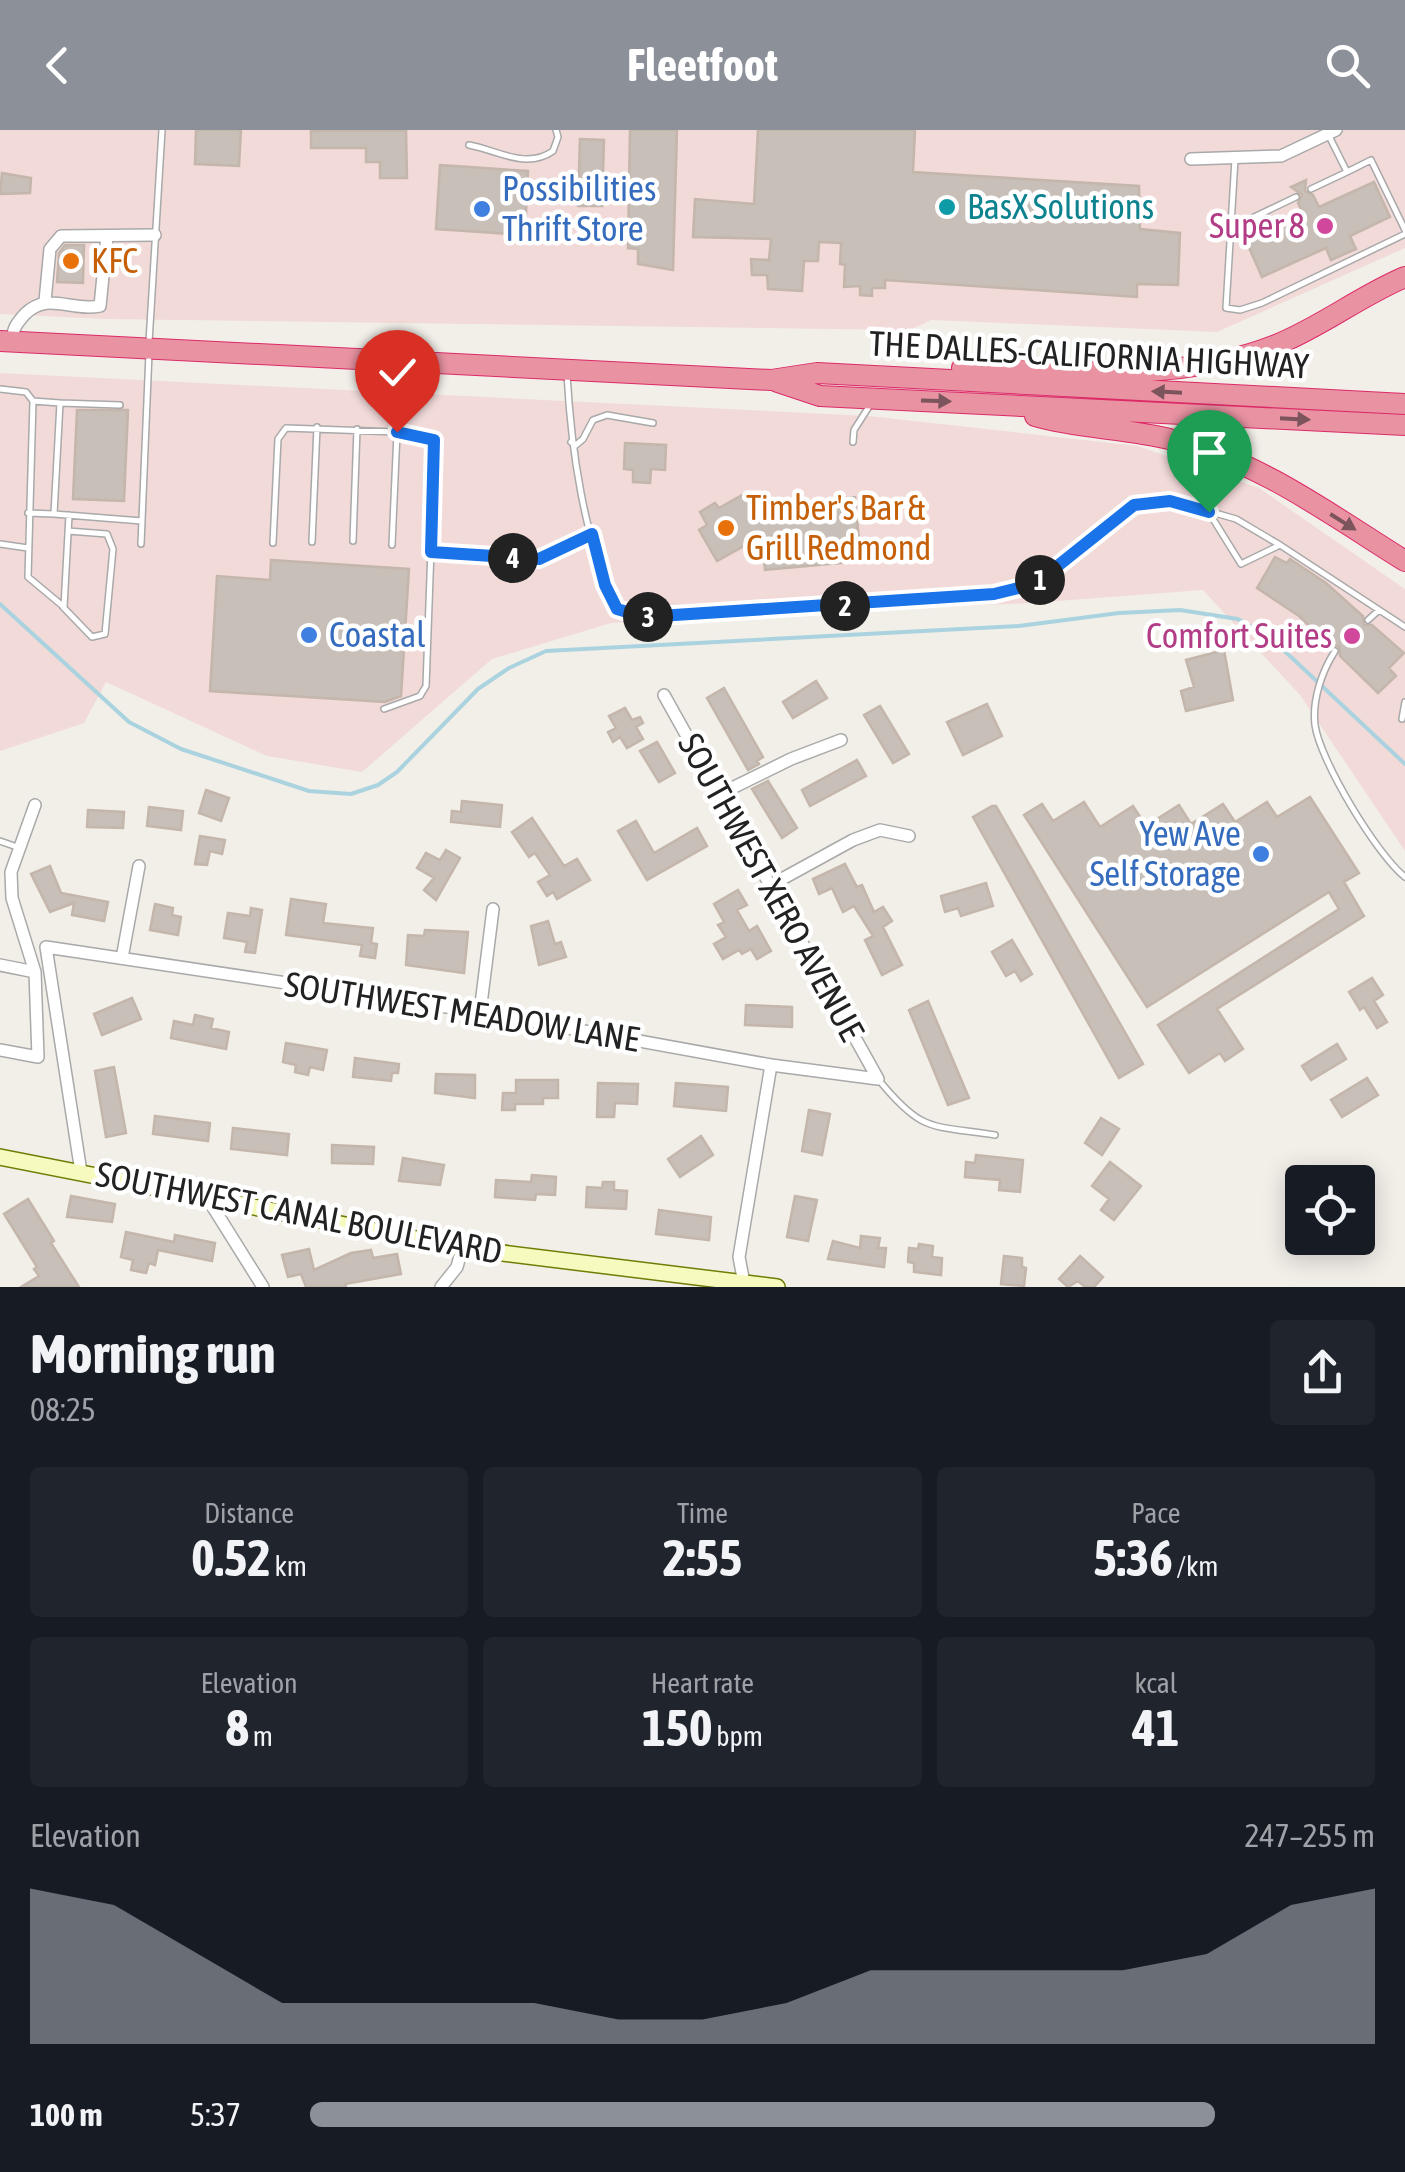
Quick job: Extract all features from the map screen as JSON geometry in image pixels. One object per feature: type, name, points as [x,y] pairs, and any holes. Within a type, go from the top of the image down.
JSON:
[{"type":"highway","points":[[872,376],[935,367],[1118,371],[1231,360],[1277,345],[1405,277]]},
{"type":"highway","name":"THE DALLES-CALIFORNIA HIGHWAY","points":[[6,342],[771,380],[817,373],[1405,404]]},
{"type":"highway","name":"THE DALLES-CALIFORNIA HIGHWAY","points":[[771,380],[820,396],[1405,425]]},
{"type":"highway","points":[[990,403],[1044,419],[1174,440],[1221,455],[1272,478],[1405,562]]},
{"type":"main road","name":"SOUTHWEST CANAL BOULEVARD","points":[[0,1157],[462,1248],[776,1287]]},
{"type":"street","points":[[1191,159],[1282,156],[1330,131]]},
{"type":"street","points":[[44,301],[50,249],[55,240],[72,234],[155,235]]},
{"type":"street","points":[[6,342],[14,326],[36,304],[44,301],[84,310],[100,306],[107,236]]},
{"type":"street","name":"SOUTHWEST XERO AVENUE","points":[[664,695],[878,1079]]},
{"type":"street","points":[[720,794],[790,758],[842,740]]},
{"type":"street","points":[[0,1050],[38,1057],[35,972],[12,898],[11,872],[35,805]]},
{"type":"street","points":[[771,885],[818,856],[880,830],[909,836]]},
{"type":"street","points":[[122,958],[139,866]]},
{"type":"street","points":[[480,1012],[493,909]]},
{"type":"street","name":"SOUTHWEST MEADOW LANE","points":[[82,1172],[46,948],[480,1012],[771,1065],[878,1079]]},
{"type":"street","points":[[0,965],[35,972]]},
{"type":"street","points":[[745,1285],[739,1257],[771,1065]]},
{"type":"street","points":[[206,1196],[263,1287]]},
{"type":"street","points":[[441,1287],[457,1267],[462,1248]]},
{"type":"lane","points":[[141,544],[162,130]]},
{"type":"lane","points":[[469,145],[534,160],[553,151],[556,130]]},
{"type":"lane","points":[[1330,131],[1346,172]]},
{"type":"lane","points":[[1235,160],[1226,308],[1240,310],[1405,232],[1371,160],[1311,189]]},
{"type":"lane","points":[[1231,228],[1296,196]]},
{"type":"lane","points":[[567,368],[571,442],[605,585],[617,609],[644,617],[994,594],[1035,584],[1134,505],[1170,501],[1236,519],[1405,627]]},
{"type":"lane","points":[[0,389],[26,392],[33,402],[28,578],[92,638],[105,634],[113,549],[107,534],[68,530]]},
{"type":"lane","points":[[853,442],[854,430],[876,398]]},
{"type":"lane","points":[[33,402],[120,406]]},
{"type":"lane","points":[[54,514],[60,402]]},
{"type":"lane","points":[[571,442],[576,445],[583,440],[593,420],[608,415],[653,422]]},
{"type":"lane","points":[[312,542],[317,427]]},
{"type":"lane","points":[[273,543],[278,439],[286,428],[397,432],[434,440],[426,686],[420,696],[384,709]]},
{"type":"lane","points":[[353,541],[357,429]]},
{"type":"lane","points":[[392,545],[397,432]]},
{"type":"lane","points":[[1209,512],[1241,564],[1280,544]]},
{"type":"lane","points":[[28,513],[142,520]]},
{"type":"lane","points":[[62,606],[69,515]]},
{"type":"lane","points":[[431,552],[539,559],[592,534]]},
{"type":"lane","points":[[0,544],[28,548]]},
{"type":"lane","points":[[1368,620],[1378,610]]},
{"type":"lane","points":[[1336,652],[1325,668],[1314,721],[1326,757],[1362,822],[1405,877]]},
{"type":"lane","points":[[1402,720],[1405,702]]},
{"type":"lane","points":[[0,841],[20,848]]},
{"type":"lane","points":[[878,1079],[905,1112],[922,1124],[995,1134]]},
{"type":"shaded area","points":[[0,130],[1405,130],[1405,248],[1217,332],[931,320],[910,330],[105,319],[0,314]]},
{"type":"shaded area","points":[[0,373],[869,416],[1138,446],[1259,488],[1405,589],[1405,851],[1300,695],[1203,590],[1031,603],[611,623],[492,659],[362,772],[267,756],[106,682],[84,723],[0,751]]},
{"type":"building","points":[[196,130],[241,130],[239,166],[195,164]]},
{"type":"building","points":[[406,130],[407,178],[380,178],[380,162],[366,162],[366,148],[311,148],[311,131]]},
{"type":"building","points":[[630,130],[677,130],[673,270],[638,264],[638,249],[628,248]]},
{"type":"building","name":"BasX Solutions","points":[[758,130],[915,130],[913,172],[1139,186],[1140,229],[1180,233],[1178,285],[1137,284],[1137,297],[885,280],[885,288],[872,288],[872,296],[860,295],[860,286],[844,287],[841,243],[819,242],[818,261],[804,261],[802,291],[768,289],[767,275],[752,275],[751,259],[769,260],[771,239],[693,237],[695,199],[754,204]]},
{"type":"building","points":[[580,139],[604,140],[602,206],[578,206]]},
{"type":"building","name":"Possibilities Thrift Store","points":[[440,165],[528,171],[525,235],[436,229]]},
{"type":"building","points":[[2,173],[31,178],[30,193],[0,194]]},
{"type":"building","name":"Super 8","points":[[1306,180],[1305,191],[1313,195],[1319,207],[1374,182],[1390,217],[1350,236],[1356,249],[1331,260],[1326,248],[1262,277],[1246,241],[1304,215],[1298,203],[1302,195],[1291,187]]},
{"type":"building","name":"KFC","points":[[65,245],[84,245],[83,283],[57,282],[59,253]]},
{"type":"building","points":[[77,410],[128,410],[124,501],[73,499]]},
{"type":"building","points":[[625,443],[666,445],[665,470],[651,469],[650,483],[633,482],[633,470],[624,469]]},
{"type":"building","points":[[744,494],[751,506],[855,497],[861,561],[765,570],[762,536],[717,561],[699,530],[707,525],[700,512],[715,503],[719,508]]},
{"type":"building","name":"Comfort Suites","points":[[1275,557],[1287,563],[1290,559],[1326,583],[1363,616],[1364,625],[1372,625],[1404,653],[1389,668],[1396,676],[1378,693],[1340,656],[1339,646],[1331,647],[1299,616],[1257,588]]},
{"type":"building","name":"Coastal","points":[[271,560],[409,569],[401,696],[385,702],[210,691],[217,576],[270,580]]},
{"type":"building","points":[[1224,650],[1233,700],[1186,711],[1181,691],[1194,687],[1186,660]]},
{"type":"building","points":[[816,681],[827,698],[793,718],[783,702]]},
{"type":"building","points":[[724,688],[763,757],[748,770],[707,698]]},
{"type":"building","points":[[987,704],[1002,736],[963,755],[947,722]]},
{"type":"building","points":[[880,706],[909,754],[893,763],[864,715]]},
{"type":"building","points":[[625,708],[632,720],[640,717],[643,723],[636,727],[643,739],[627,748],[620,737],[613,742],[608,732],[616,728],[609,716]]},
{"type":"building","points":[[657,742],[675,773],[659,782],[640,751]]},
{"type":"building","points":[[857,760],[866,776],[810,806],[802,790]]},
{"type":"building","points":[[768,781],[797,828],[782,838],[752,789]]},
{"type":"building","points":[[206,790],[229,798],[221,821],[199,813]]},
{"type":"building","points":[[1310,797],[1359,873],[1344,882],[1364,916],[1217,1009],[1243,1049],[1225,1061],[1220,1053],[1189,1073],[1158,1025],[1339,909],[1329,892],[1147,1007],[1024,815],[1042,804],[1053,821],[1084,802],[1100,827],[1133,806],[1146,826],[1179,805],[1191,824],[1223,804],[1235,822],[1267,802],[1277,817]]},
{"type":"building","points":[[462,801],[502,805],[500,827],[451,822],[452,811],[461,812]]},
{"type":"building","points":[[996,806],[1143,1064],[1119,1078],[973,817]]},
{"type":"building","points":[[149,807],[183,811],[181,830],[147,826]]},
{"type":"building","points":[[88,810],[124,812],[123,828],[87,827]]},
{"type":"building","points":[[532,818],[564,866],[577,859],[590,880],[557,899],[553,892],[547,896],[538,882],[550,875],[535,853],[529,857],[512,832]]},
{"type":"building","points":[[636,821],[654,853],[697,828],[707,846],[647,880],[618,831]]},
{"type":"building","points":[[200,836],[225,840],[222,854],[210,851],[207,865],[195,864]]},
{"type":"building","points":[[446,850],[460,858],[436,900],[424,890],[434,878],[417,868],[426,853],[440,860]]},
{"type":"building","points":[[845,864],[857,887],[862,885],[874,912],[883,907],[892,921],[883,927],[902,965],[882,975],[865,940],[873,936],[854,906],[843,912],[832,888],[819,894],[813,879]]},
{"type":"building","points":[[50,866],[61,893],[108,902],[104,921],[72,915],[74,903],[50,912],[31,874]]},
{"type":"building","points":[[986,883],[993,906],[961,916],[958,908],[945,912],[941,896]]},
{"type":"building","points":[[738,890],[747,905],[737,910],[749,931],[757,926],[771,951],[757,959],[751,949],[742,954],[739,950],[723,959],[714,944],[726,937],[718,925],[724,922],[714,904]]},
{"type":"building","points":[[291,899],[326,904],[323,923],[373,928],[375,958],[360,956],[362,945],[286,935]]},
{"type":"building","points":[[155,904],[173,908],[172,915],[181,917],[178,935],[150,930]]},
{"type":"building","points":[[251,908],[262,910],[255,953],[245,952],[247,942],[224,938],[228,913],[250,916]]},
{"type":"building","points":[[548,921],[555,944],[561,942],[566,957],[539,965],[531,926]]},
{"type":"building","points":[[425,930],[468,932],[464,973],[406,965],[408,935],[424,936]]},
{"type":"building","points":[[1012,940],[1032,974],[1021,981],[1015,971],[1006,976],[992,952]]},
{"type":"building","points":[[1372,978],[1383,995],[1374,1001],[1387,1022],[1377,1028],[1349,992]]},
{"type":"building","points":[[132,998],[141,1019],[102,1035],[94,1014]]},
{"type":"building","points":[[928,1001],[969,1098],[948,1105],[909,1010]]},
{"type":"building","points":[[746,1005],[792,1007],[792,1027],[745,1025]]},
{"type":"building","points":[[195,1015],[213,1019],[211,1028],[229,1032],[226,1049],[171,1038],[174,1021],[193,1025]]},
{"type":"building","points":[[286,1043],[327,1050],[323,1070],[310,1067],[308,1075],[295,1072],[296,1065],[283,1062]]},
{"type":"building","points":[[1337,1044],[1346,1059],[1311,1080],[1302,1066]]},
{"type":"building","points":[[355,1058],[399,1064],[398,1073],[392,1073],[391,1081],[353,1077]]},
{"type":"building","points":[[114,1067],[126,1133],[106,1137],[95,1071]]},
{"type":"building","points":[[436,1074],[475,1075],[475,1098],[435,1093]]},
{"type":"building","points":[[1367,1078],[1378,1095],[1342,1117],[1331,1100]]},
{"type":"building","points":[[516,1080],[558,1080],[558,1098],[543,1098],[543,1104],[515,1104],[515,1110],[502,1110],[503,1093],[516,1093]]},
{"type":"building","points":[[598,1083],[638,1084],[637,1104],[615,1103],[614,1117],[597,1117]]},
{"type":"building","points":[[676,1083],[728,1087],[726,1111],[674,1106]]},
{"type":"building","points":[[809,1110],[830,1114],[822,1155],[802,1151]]},
{"type":"building","points":[[155,1116],[210,1123],[208,1141],[153,1134]]},
{"type":"building","points":[[1101,1118],[1119,1129],[1102,1155],[1085,1143]]},
{"type":"building","points":[[233,1128],[289,1134],[287,1155],[231,1149]]},
{"type":"building","points":[[701,1136],[713,1155],[680,1177],[668,1159]]},
{"type":"building","points":[[332,1145],[374,1147],[373,1164],[332,1163]]},
{"type":"building","points":[[976,1155],[1023,1160],[1020,1192],[999,1190],[1000,1180],[965,1177],[966,1162],[975,1163]]},
{"type":"building","points":[[403,1158],[444,1165],[440,1185],[399,1181]]},
{"type":"building","points":[[1110,1162],[1141,1186],[1114,1220],[1101,1210],[1109,1199],[1092,1186]]},
{"type":"building","points":[[532,1175],[556,1177],[555,1195],[536,1194],[535,1200],[495,1197],[496,1180],[531,1182]]},
{"type":"building","points":[[603,1182],[614,1182],[614,1190],[627,1191],[626,1209],[586,1207],[587,1187],[602,1188]]},
{"type":"building","points":[[71,1196],[115,1204],[112,1222],[67,1217]]},
{"type":"building","points":[[795,1196],[817,1200],[808,1241],[787,1237]]},
{"type":"building","points":[[28,1199],[79,1287],[21,1287],[39,1276],[34,1269],[37,1267],[4,1214]]},
{"type":"building","points":[[659,1210],[711,1217],[709,1240],[656,1234]]},
{"type":"building","points":[[126,1232],[174,1242],[175,1235],[215,1243],[212,1261],[158,1250],[155,1265],[149,1263],[146,1273],[131,1270],[133,1260],[121,1257]]},
{"type":"building","points":[[861,1236],[880,1238],[878,1248],[886,1248],[884,1267],[828,1259],[833,1241],[860,1248]]},
{"type":"building","points":[[919,1244],[933,1246],[932,1257],[942,1258],[941,1275],[914,1272],[914,1263],[908,1262],[909,1248],[918,1249]]},
{"type":"building","points":[[309,1249],[314,1270],[351,1253],[371,1250],[373,1258],[397,1254],[401,1274],[345,1284],[346,1287],[306,1287],[301,1274],[288,1277],[282,1255]]},
{"type":"building","points":[[1004,1256],[1022,1258],[1022,1267],[1026,1268],[1024,1286],[1001,1284]]},
{"type":"building","points":[[1080,1256],[1103,1277],[1094,1287],[1085,1287],[1078,1281],[1068,1287],[1059,1279]]},
{"type":"waterway","points":[[0,604],[129,722],[181,749],[309,791],[351,794],[378,785],[397,772],[478,689],[509,668],[546,651],[1019,626],[1119,613],[1180,610],[1238,619],[1275,642],[1405,764]]},
{"type":"place","name":"BasX Solutions","points":[[947,207]]},
{"type":"place","name":"Possibilities Thrift Store","points":[[482,209]]},
{"type":"place","name":"Super 8","points":[[1325,226]]},
{"type":"place","name":"KFC","points":[[71,261]]},
{"type":"place","name":"Timber's Bar & Grill Redmond","points":[[726,528]]},
{"type":"place","name":"Coastal","points":[[309,635]]},
{"type":"place","name":"Comfort Suites","points":[[1352,636]]},
{"type":"place","name":"Yew Ave Self Storage","points":[[1261,854]]},
{"type":"route","points":[[397,432],[434,440],[431,552],[539,559],[592,534],[605,585],[617,609],[644,617],[994,594],[1035,584],[1134,505],[1170,501],[1209,512]]}]
